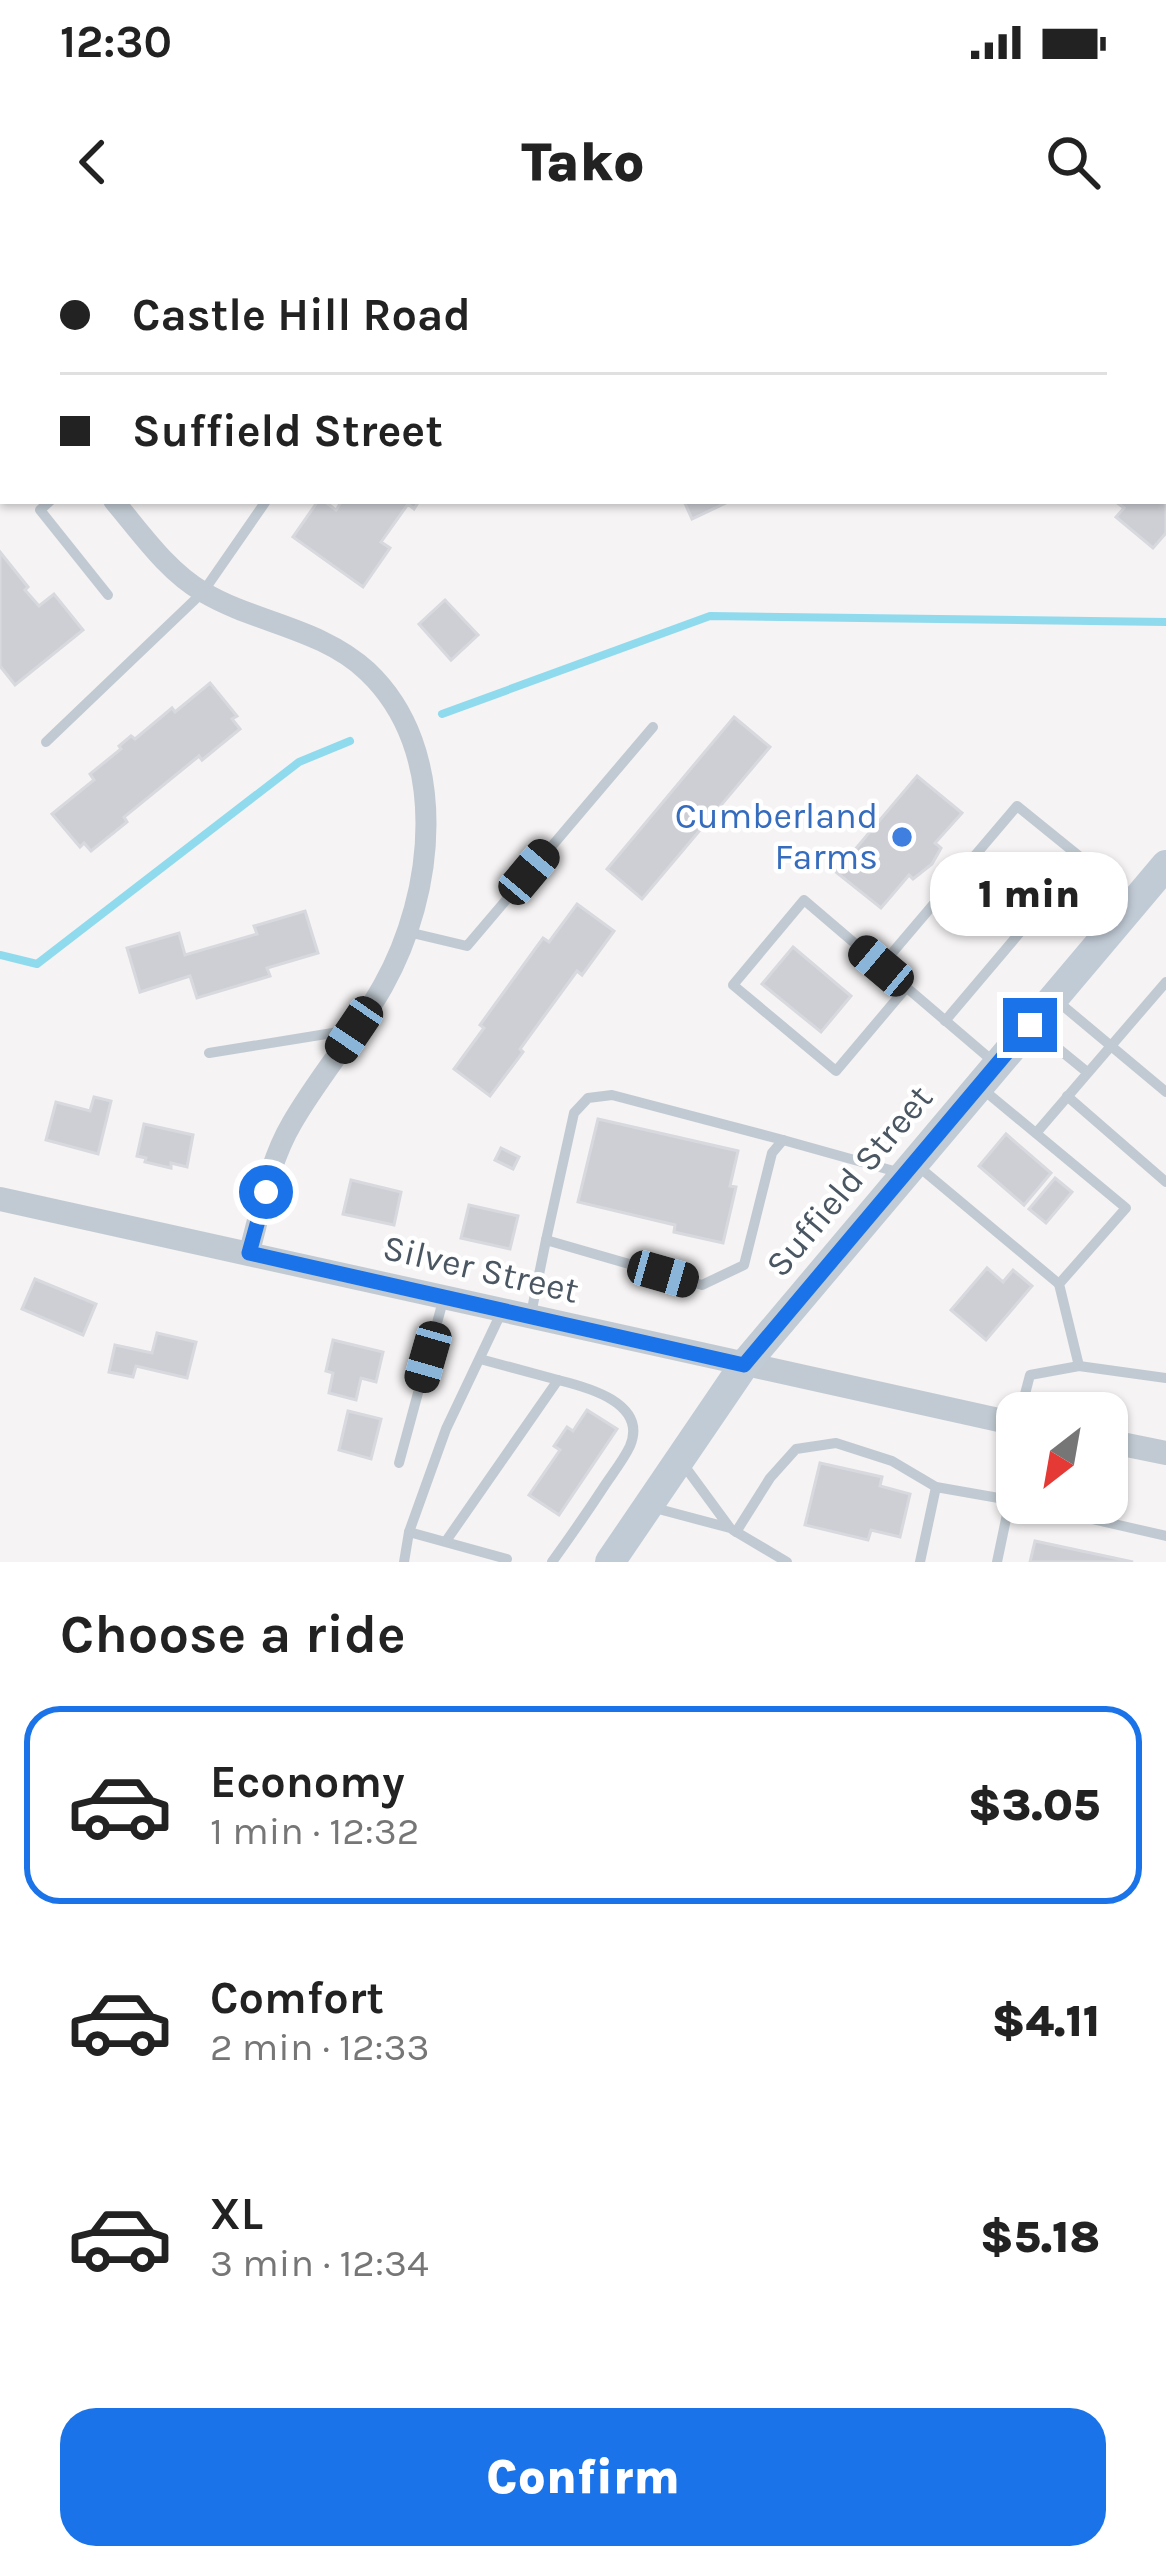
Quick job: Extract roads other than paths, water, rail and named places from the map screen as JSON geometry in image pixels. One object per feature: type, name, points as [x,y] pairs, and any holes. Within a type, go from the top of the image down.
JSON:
[{"type":"main road","name":"Suffield Street","points":[[610,1562],[744,1365],[1166,865]]},
{"type":"street","points":[[117,504],[164,559],[203,592],[333,646],[362,667],[394,703],[415,749],[424,812],[422,872],[408,932],[384,984],[292,1122],[249,1253]]},
{"type":"street","name":"Silver Street","points":[[0,1198],[996,1419]]},
{"type":"street","points":[[1128,1445],[1166,1453]]},
{"type":"lane","points":[[47,504],[40,510],[108,595]]},
{"type":"lane","points":[[46,742],[203,592],[264,504]]},
{"type":"lane","points":[[408,932],[467,946],[652,727]]},
{"type":"lane","points":[[881,966],[1018,806],[1135,902]]},
{"type":"lane","points":[[945,1021],[1082,859]]},
{"type":"lane","points":[[906,988],[836,1071],[734,985],[804,900],[945,1021],[1037,1132],[1126,1208],[1059,1285]]},
{"type":"lane","points":[[1037,1132],[1164,990]]},
{"type":"lane","points":[[1054,998],[1166,1092]]},
{"type":"lane","points":[[1030,1025],[1087,1072]]},
{"type":"lane","points":[[209,1053],[354,1030]]},
{"type":"lane","points":[[530,1317],[574,1113],[588,1098],[613,1095],[910,1169],[1059,1285],[1079,1366]]},
{"type":"lane","points":[[1067,1096],[1166,1182]]},
{"type":"lane","points":[[546,1240],[702,1285],[744,1265],[772,1153],[783,1140]]},
{"type":"lane","points":[[398,1463],[444,1297]]},
{"type":"lane","points":[[404,1562],[409,1532],[446,1429],[502,1311]]},
{"type":"lane","points":[[480,1359],[595,1389],[622,1406],[631,1423],[630,1446],[552,1562]]},
{"type":"lane","points":[[1026,1392],[1030,1375],[1079,1366],[1166,1378]]},
{"type":"lane","points":[[446,1541],[558,1380]]},
{"type":"lane","points":[[733,1530],[796,1449],[836,1443],[892,1461],[936,1487],[996,1498]]},
{"type":"lane","points":[[680,1460],[733,1530]]},
{"type":"lane","points":[[920,1562],[936,1487]]},
{"type":"lane","points":[[648,1506],[733,1530],[788,1562]]},
{"type":"lane","points":[[997,1562],[1010,1524]]},
{"type":"lane","points":[[1113,1524],[1166,1536]]},
{"type":"lane","points":[[409,1532],[507,1559]]},
{"type":"waterway","points":[[442,714],[710,616],[1166,622]]},
{"type":"waterway","points":[[0,955],[37,964],[299,762],[350,741]]},
{"type":"place","name":"Cumberland Farms","points":[[902,837]]}]
